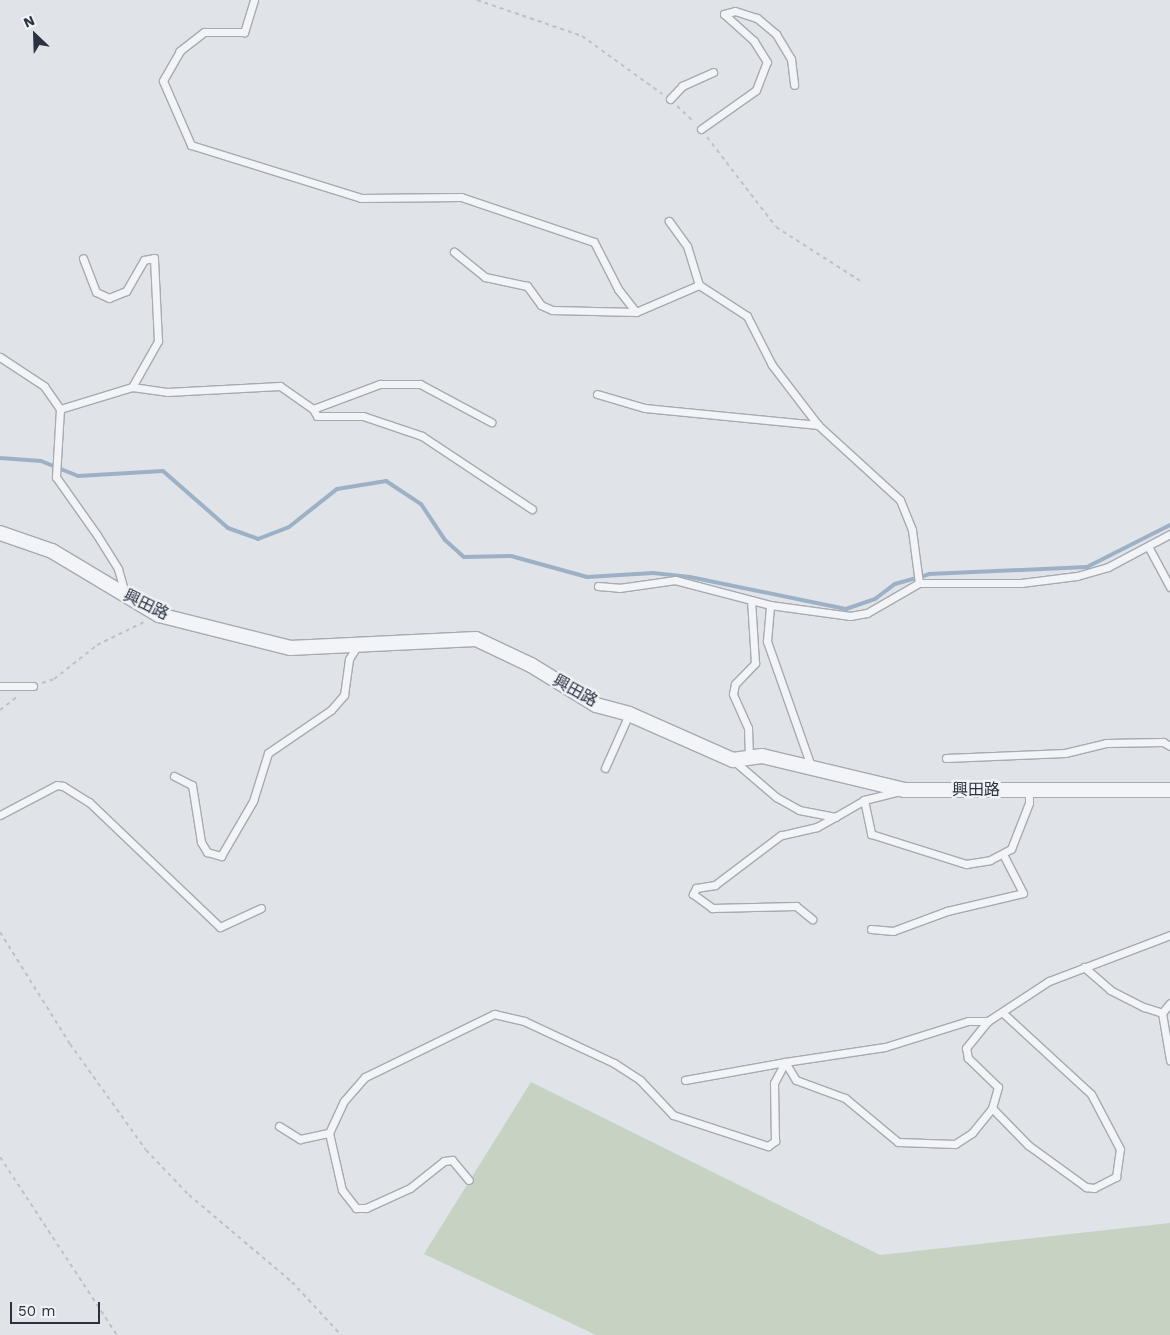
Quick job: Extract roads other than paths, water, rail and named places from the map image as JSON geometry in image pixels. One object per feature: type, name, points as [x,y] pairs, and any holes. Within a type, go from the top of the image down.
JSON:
[{"type":"street","name":"興田路","points":[[0,533],[52,551],[159,616],[290,648],[356,648],[476,639],[531,665],[596,705],[629,714],[733,760],[749,757],[905,790],[1170,790]]},
{"type":"lane","points":[[254,0],[244,32],[204,32],[180,51],[162,81],[191,145],[361,198],[461,197],[594,242],[618,289],[636,312]]},
{"type":"lane","points":[[701,129],[734,110],[756,90],[766,62],[754,41],[724,14],[735,11],[757,18],[776,34],[791,59],[794,85]]},
{"type":"lane","points":[[670,99],[682,86],[713,72]]},
{"type":"lane","points":[[669,221],[687,246],[699,285],[747,316],[772,365],[818,425],[900,500],[912,530],[919,583]]},
{"type":"lane","points":[[454,252],[485,277],[527,286],[541,305],[552,310],[636,312],[699,285]]},
{"type":"lane","points":[[83,258],[96,292],[108,298],[126,291],[144,260],[154,258],[158,341],[132,387]]},
{"type":"lane","points":[[0,357],[44,386],[60,409],[56,477],[118,569],[127,597]]},
{"type":"lane","points":[[313,409],[396,382],[420,384],[491,422]]},
{"type":"lane","points":[[60,409],[132,387],[166,392],[280,386],[313,409],[317,416],[363,416],[422,436],[532,509]]},
{"type":"lane","points":[[597,394],[645,408],[818,425]]},
{"type":"lane","points":[[598,586],[619,588],[675,580],[770,604],[850,616],[867,613],[919,583],[1021,583],[1078,576],[1149,548],[1170,534]]},
{"type":"lane","points":[[1149,548],[1170,587]]},
{"type":"lane","points":[[749,757],[748,728],[733,694],[735,684],[755,663],[751,600]]},
{"type":"lane","points":[[770,604],[767,640],[812,769]]},
{"type":"lane","points":[[174,776],[192,785],[201,842],[207,852],[221,856],[253,801],[268,753],[331,710],[344,695],[349,658],[356,648]]},
{"type":"lane","points":[[0,686],[33,686]]},
{"type":"lane","points":[[605,768],[629,714]]},
{"type":"lane","points":[[946,758],[1065,753],[1106,743],[1170,746]]},
{"type":"lane","points":[[733,760],[776,797],[799,810],[836,817]]},
{"type":"lane","points":[[0,814],[57,785],[63,786],[89,802],[220,927],[261,908]]},
{"type":"lane","points":[[812,919],[796,906],[712,908],[693,894],[696,888],[715,884],[781,835],[817,827],[864,800],[905,790]]},
{"type":"lane","points":[[864,800],[871,834],[954,862],[1004,856],[1012,849],[1025,816],[1029,790]]},
{"type":"lane","points":[[870,929],[893,931],[947,911],[1023,893],[1004,856]]},
{"type":"lane","points":[[785,1062],[796,1080],[845,1098],[898,1142],[955,1144],[972,1133],[992,1108],[998,1086],[968,1058],[966,1048],[988,1021],[1003,1013],[1049,981],[1170,935]]},
{"type":"lane","points":[[1084,967],[1110,990],[1162,1013]]},
{"type":"lane","points":[[1162,1013],[1170,1004]]},
{"type":"lane","points":[[992,1108],[1028,1145],[1086,1187],[1094,1188],[1116,1178],[1120,1149],[1091,1094],[1003,1013]]},
{"type":"lane","points":[[1162,1013],[1170,1060]]},
{"type":"lane","points":[[469,1180],[452,1160],[444,1161],[410,1188],[366,1208],[356,1208],[342,1190],[329,1133],[344,1101],[365,1077],[494,1014],[524,1020],[614,1063],[640,1080],[673,1115],[760,1146],[775,1141],[774,1083],[785,1062]]},
{"type":"lane","points":[[685,1080],[885,1047],[968,1021],[988,1021]]},
{"type":"lane","points":[[279,1126],[300,1139],[329,1133]]},
{"type":"waterway","points":[[0,458],[41,461],[78,476],[163,471],[228,528],[258,539],[289,527],[337,489],[386,481],[421,504],[445,540],[464,557],[511,556],[587,577],[653,573],[690,577],[846,609],[875,599],[895,584],[929,574],[1087,567],[1170,525]]}]
